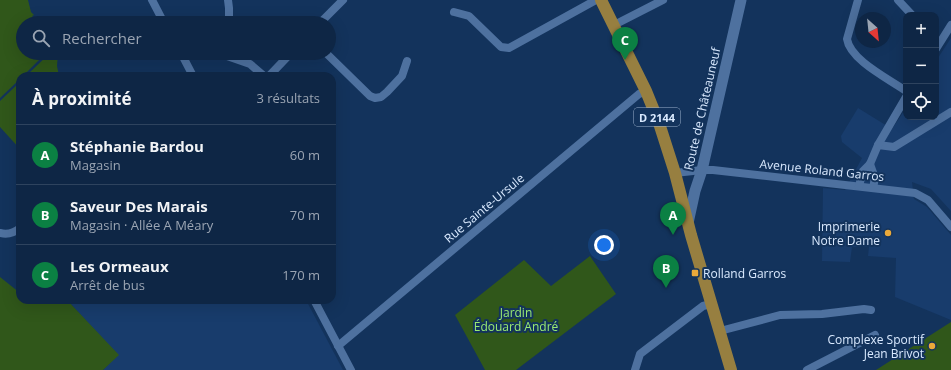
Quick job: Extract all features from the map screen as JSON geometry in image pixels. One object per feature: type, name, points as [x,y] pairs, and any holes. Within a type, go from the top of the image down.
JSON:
[{"type":"main road","name":"D 2144","points":[[602,0],[646,91],[659,123],[676,173],[688,223]]},
{"type":"main road","name":"Route de Châteauneuf","points":[[688,223],[695,191],[702,170],[740,0]]},
{"type":"main road","points":[[688,223],[731,370]]},
{"type":"street","points":[[152,0],[160,16]]},
{"type":"street","points":[[228,0],[229,16]]},
{"type":"street","points":[[327,16],[343,0]]},
{"type":"street","points":[[454,12],[469,16],[501,47],[509,48],[596,0]]},
{"type":"street","points":[[614,25],[662,0]]},
{"type":"street","points":[[858,0],[847,39],[848,45],[858,58],[903,89]]},
{"type":"street","points":[[898,0],[909,12]]},
{"type":"street","points":[[939,42],[951,25]]},
{"type":"street","points":[[184,60],[191,72]]},
{"type":"street","points":[[238,60],[250,64],[259,72]]},
{"type":"street","points":[[273,72],[284,60]]},
{"type":"street","points":[[333,60],[370,96],[375,98],[381,97],[402,76],[407,61]]},
{"type":"street","name":"Rue Sainte-Ursule","points":[[338,346],[634,98],[646,91]]},
{"type":"street","points":[[859,186],[863,171],[870,164],[878,145],[903,102]]},
{"type":"street","points":[[878,145],[894,147],[951,112]]},
{"type":"street","points":[[870,164],[874,178],[873,188]]},
{"type":"street","name":"Avenue Roland Garros","points":[[676,173],[702,170],[909,192],[921,195],[928,200],[951,227]]},
{"type":"street","points":[[0,233],[8,234],[16,232]]},
{"type":"street","points":[[316,304],[351,370]]},
{"type":"street","points":[[635,370],[640,354],[703,306],[711,304]]},
{"type":"street","points":[[720,331],[780,315],[822,314],[864,309],[871,310]]},
{"type":"street","points":[[807,370],[875,334]]},
{"type":"shaded area","points":[[951,38],[951,211],[931,189],[912,182],[914,199],[927,207],[951,235],[951,320],[895,297],[896,258],[868,256],[869,247],[852,247],[850,262],[822,261],[823,188],[845,190],[862,158],[842,142],[841,136],[858,108],[892,129],[903,112],[903,120],[939,120],[939,56]]},
{"type":"shaded area","points":[[71,304],[308,304],[343,370],[103,370],[118,355]]},
{"type":"green space","points":[[0,0],[28,0],[31,12],[34,15],[16,16],[16,60],[39,60],[27,72],[16,72],[16,83],[0,98]]},
{"type":"green space","points":[[43,60],[57,60],[58,72],[30,72]]},
{"type":"green space","points":[[16,86],[16,145],[0,127],[0,101]]},
{"type":"green space","name":"Jardin Édouard André","points":[[590,256],[616,294],[516,370],[485,370],[455,315],[524,260],[551,286]]},
{"type":"green space","points":[[0,277],[16,290],[16,304],[71,304],[119,355],[103,370],[0,370]]},
{"type":"green space","name":"Complexe Sportif Jean Brivot","points":[[951,322],[951,370],[876,370]]},
{"type":"place","name":"Les Ormeaux","points":[[625,60]]},
{"type":"place","name":"Imprimerie Notre Dame","points":[[888,233]]},
{"type":"place","name":"Stéphanie Bardou","points":[[673,235]]},
{"type":"place","name":"Rolland Garros","points":[[695,273]]},
{"type":"place","name":"Saveur Des Marais","points":[[666,288]]},
{"type":"place","name":"Complexe Sportif Jean Brivot","points":[[932,346]]}]
